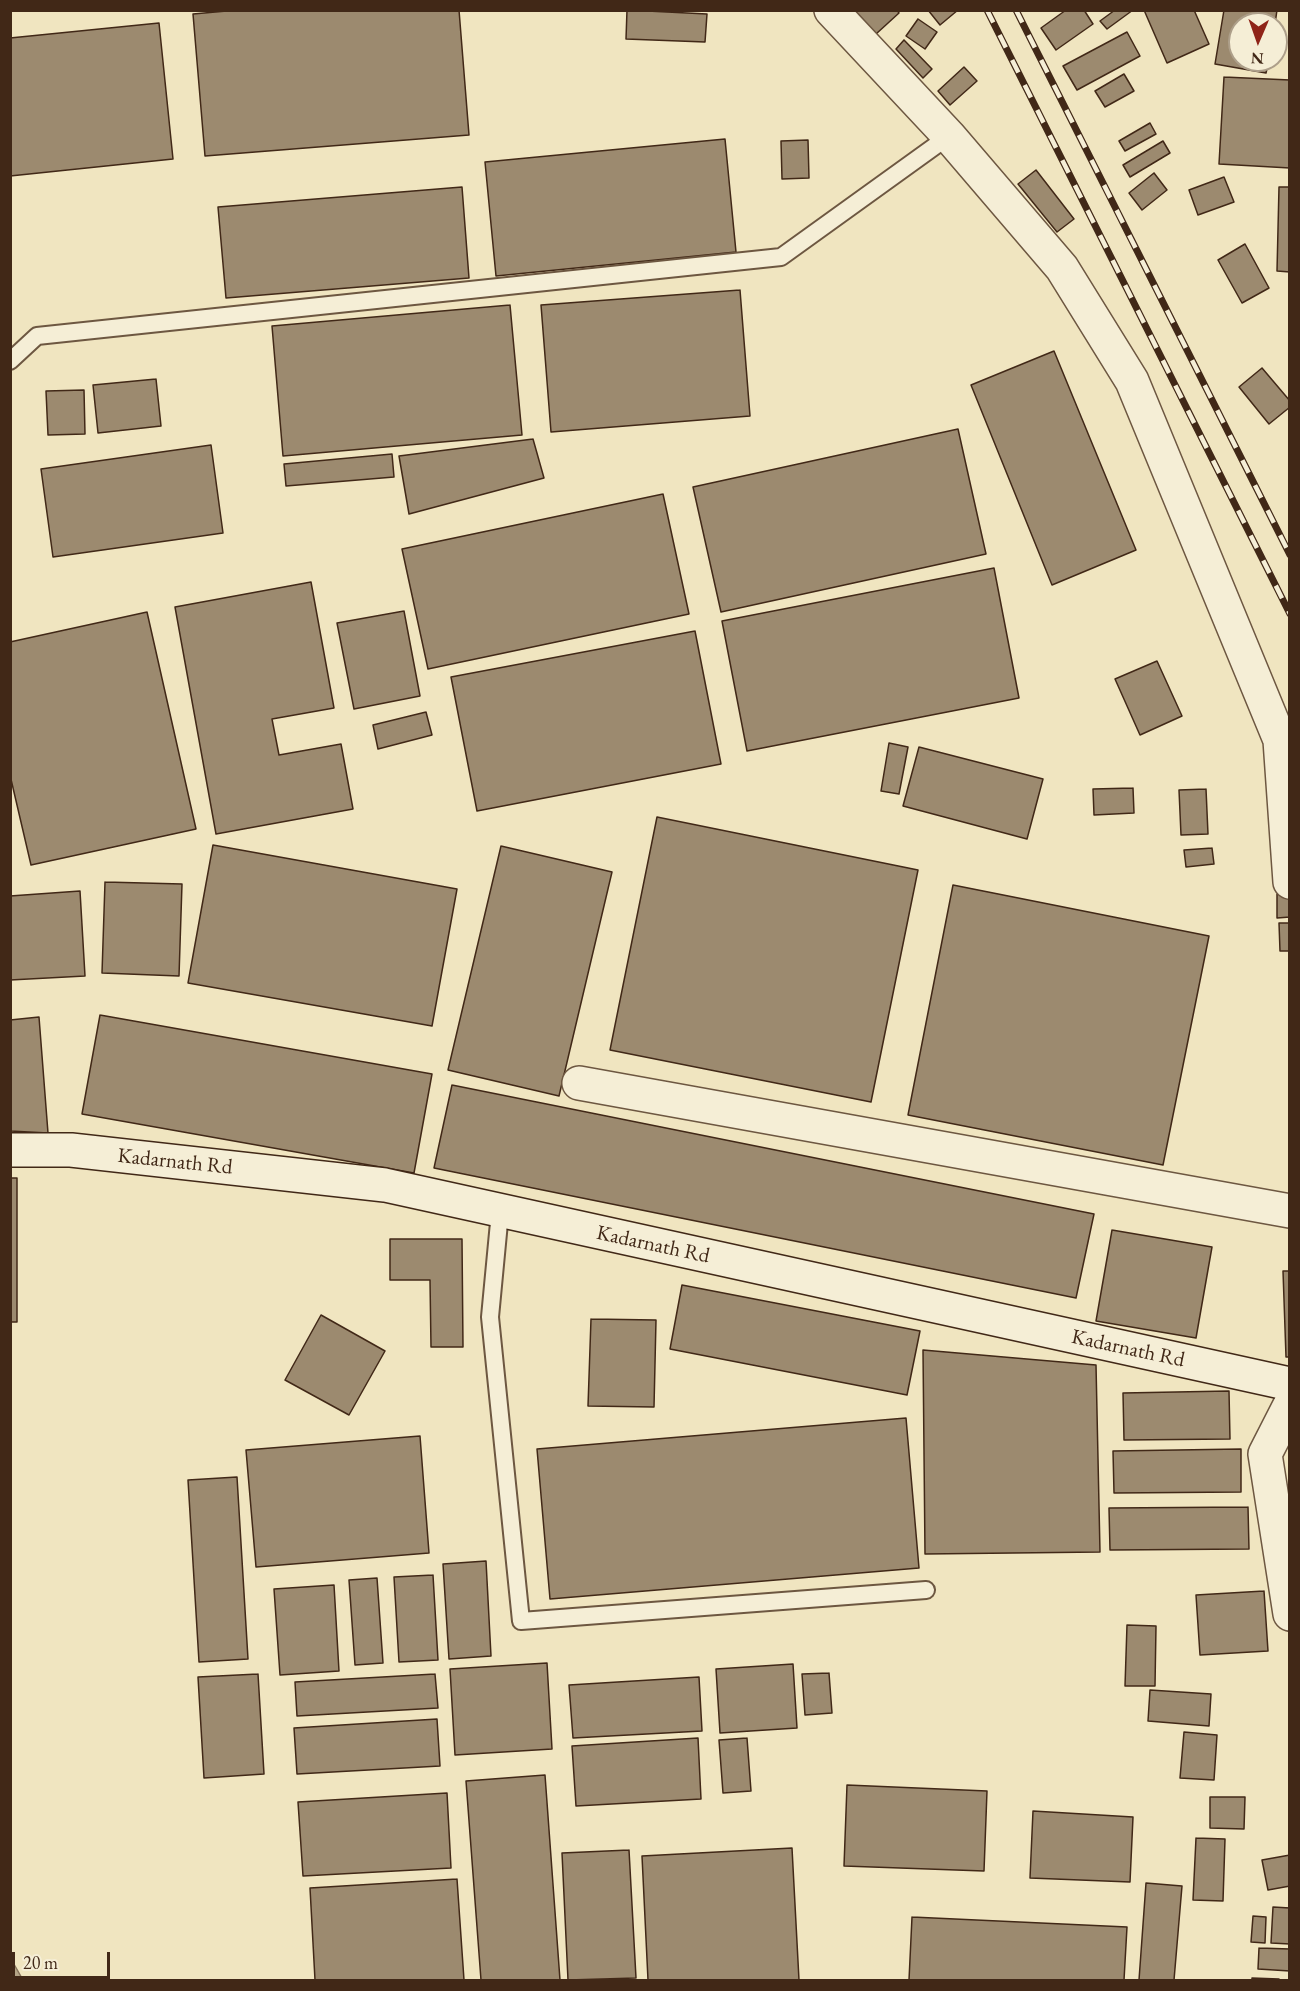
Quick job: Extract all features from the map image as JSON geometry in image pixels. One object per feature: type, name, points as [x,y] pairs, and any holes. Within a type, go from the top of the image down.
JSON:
[{"type":"street","points":[[831,10],[949,136],[1062,268],[1132,381],[1280,740],[1290,882]]},
{"type":"street","points":[[579,1083],[1290,1211]]},
{"type":"street","name":"Kadarnath Rd","points":[[10,1150],[71,1150],[385,1185],[1290,1384]]},
{"type":"street","points":[[1290,1405],[1265,1454],[1290,1614]]},
{"type":"lane","points":[[10,361],[37,336],[781,257],[949,136]]},
{"type":"lane","points":[[500,1212],[490,1317],[521,1621],[927,1590]]},
{"type":"shaded area","points":[[11,1959],[23,1980],[11,1980]]},
{"type":"building","points":[[238,10],[459,10],[469,135],[205,156],[193,14]]},
{"type":"building","points":[[627,10],[707,14],[705,42],[626,39]]},
{"type":"building","points":[[854,10],[897,10],[899,13],[876,34]]},
{"type":"building","points":[[928,10],[958,10],[940,25]]},
{"type":"building","points":[[1066,10],[1084,10],[1093,24],[1056,50],[1041,28]]},
{"type":"building","points":[[1115,10],[1133,10],[1107,29],[1100,21]]},
{"type":"building","points":[[1144,10],[1194,10],[1209,44],[1167,63]]},
{"type":"building","points":[[1224,10],[1277,10],[1277,12],[1228,12],[1228,66],[1215,64]]},
{"type":"building","points":[[918,19],[937,32],[925,49],[906,36]]},
{"type":"building","points":[[159,23],[173,159],[10,176],[10,38]]},
{"type":"building","points":[[1127,32],[1140,56],[1077,90],[1063,66]]},
{"type":"building","points":[[904,40],[932,69],[923,78],[896,49]]},
{"type":"building","points":[[964,67],[977,81],[950,105],[938,91]]},
{"type":"building","points":[[1124,74],[1134,91],[1105,107],[1095,91]]},
{"type":"building","points":[[1224,77],[1290,80],[1290,168],[1219,164]]},
{"type":"building","points":[[1150,123],[1156,134],[1125,151],[1119,141]]},
{"type":"building","points":[[725,139],[736,252],[496,276],[485,162]]},
{"type":"building","points":[[808,140],[809,178],[782,179],[781,141]]},
{"type":"building","points":[[1163,141],[1170,153],[1130,177],[1123,165]]},
{"type":"building","points":[[1036,170],[1074,219],[1057,232],[1018,184]]},
{"type":"building","points":[[1154,173],[1167,190],[1142,210],[1129,193]]},
{"type":"building","points":[[1224,177],[1234,202],[1198,215],[1189,190]]},
{"type":"building","points":[[462,187],[469,278],[226,298],[218,207]]},
{"type":"building","points":[[1279,187],[1290,187],[1290,272],[1277,271]]},
{"type":"building","points":[[1245,244],[1269,288],[1242,303],[1218,260]]},
{"type":"building","points":[[740,290],[750,416],[551,432],[541,305]]},
{"type":"building","points":[[510,305],[522,435],[283,456],[272,326]]},
{"type":"building","points":[[1054,351],[1136,550],[1052,585],[971,385]]},
{"type":"building","points":[[1262,368],[1290,401],[1290,407],[1269,424],[1239,387]]},
{"type":"building","points":[[156,379],[161,426],[98,433],[93,385]]},
{"type":"building","points":[[84,390],[85,434],[48,435],[46,391]]},
{"type":"building","points":[[958,429],[986,554],[721,612],[693,487]]},
{"type":"building","points":[[533,439],[544,478],[409,514],[399,456]]},
{"type":"building","points":[[211,445],[223,533],[53,557],[41,469]]},
{"type":"building","points":[[392,454],[394,477],[286,486],[284,464]]},
{"type":"building","points":[[663,494],[689,614],[428,669],[402,549]]},
{"type":"building","points":[[994,568],[1019,698],[747,751],[722,621]]},
{"type":"building","points":[[311,582],[334,708],[272,719],[279,755],[341,744],[353,809],[216,834],[175,607]]},
{"type":"building","points":[[404,611],[420,696],[354,709],[337,623]]},
{"type":"building","points":[[147,612],[196,829],[31,865],[10,775],[10,642]]},
{"type":"building","points":[[695,631],[721,764],[477,811],[451,677]]},
{"type":"building","points":[[1157,661],[1182,716],[1140,735],[1115,679]]},
{"type":"building","points":[[426,712],[432,735],[378,749],[373,725]]},
{"type":"building","points":[[889,743],[908,747],[899,794],[881,791]]},
{"type":"building","points":[[919,747],[1043,779],[1027,839],[903,806]]},
{"type":"building","points":[[1133,788],[1134,813],[1094,815],[1093,789]]},
{"type":"building","points":[[1206,789],[1208,834],[1181,835],[1179,790]]},
{"type":"building","points":[[657,817],[918,870],[871,1102],[610,1050]]},
{"type":"building","points":[[213,845],[457,889],[432,1026],[188,983]]},
{"type":"building","points":[[501,846],[612,872],[559,1096],[448,1070]]},
{"type":"building","points":[[1212,848],[1214,864],[1186,867],[1184,850]]},
{"type":"building","points":[[105,882],[182,884],[179,976],[102,973]]},
{"type":"building","points":[[953,885],[1209,936],[1163,1165],[908,1115]]},
{"type":"building","points":[[80,891],[85,976],[10,980],[10,896]]},
{"type":"building","points":[[1277,894],[1290,894],[1290,917],[1277,918]]},
{"type":"building","points":[[1279,923],[1290,923],[1290,951],[1280,951]]},
{"type":"building","points":[[100,1015],[432,1074],[414,1173],[82,1114]]},
{"type":"building","points":[[39,1017],[48,1133],[10,1131],[10,1020]]},
{"type":"building","points":[[452,1085],[1094,1214],[1076,1298],[434,1168]]},
{"type":"building","points":[[10,1178],[17,1178],[17,1322],[10,1322]]},
{"type":"building","points":[[1112,1230],[1212,1247],[1196,1338],[1096,1321]]},
{"type":"building","points":[[390,1239],[462,1239],[463,1347],[431,1347],[430,1280],[390,1280]]},
{"type":"building","points":[[1283,1271],[1290,1271],[1290,1357],[1286,1357]]},
{"type":"building","points":[[682,1285],[920,1331],[907,1395],[670,1349]]},
{"type":"building","points":[[321,1315],[385,1351],[349,1415],[285,1380]]},
{"type":"building","points":[[591,1319],[656,1320],[654,1407],[588,1406]]},
{"type":"building","points":[[923,1350],[1096,1365],[1100,1552],[925,1554]]},
{"type":"building","points":[[1229,1391],[1230,1439],[1124,1440],[1123,1393]]},
{"type":"building","points":[[906,1418],[919,1568],[550,1599],[537,1449]]},
{"type":"building","points":[[420,1436],[429,1553],[256,1567],[246,1450]]},
{"type":"building","points":[[1241,1449],[1241,1492],[1114,1493],[1113,1451]]},
{"type":"building","points":[[237,1477],[248,1659],[199,1662],[188,1480]]},
{"type":"building","points":[[1248,1507],[1249,1549],[1110,1550],[1109,1508]]},
{"type":"building","points":[[486,1561],[491,1656],[449,1659],[443,1564]]},
{"type":"building","points":[[433,1575],[438,1660],[399,1662],[394,1577]]},
{"type":"building","points":[[377,1578],[383,1663],[355,1665],[349,1580]]},
{"type":"building","points":[[334,1585],[339,1671],[280,1675],[274,1589]]},
{"type":"building","points":[[1264,1591],[1268,1651],[1200,1655],[1196,1595]]},
{"type":"building","points":[[1127,1625],[1156,1626],[1155,1686],[1125,1686]]},
{"type":"building","points":[[547,1663],[552,1749],[455,1755],[450,1669]]},
{"type":"building","points":[[793,1664],[797,1728],[720,1733],[716,1669]]},
{"type":"building","points":[[829,1673],[832,1713],[805,1715],[802,1674]]},
{"type":"building","points":[[258,1674],[264,1774],[204,1778],[198,1677]]},
{"type":"building","points":[[435,1674],[438,1708],[297,1716],[295,1682]]},
{"type":"building","points":[[699,1677],[702,1731],[573,1738],[569,1685]]},
{"type":"building","points":[[1150,1690],[1211,1694],[1209,1726],[1148,1721]]},
{"type":"building","points":[[437,1719],[440,1766],[297,1774],[294,1728]]},
{"type":"building","points":[[1184,1732],[1217,1735],[1214,1780],[1180,1778]]},
{"type":"building","points":[[698,1738],[701,1799],[576,1806],[572,1746]]},
{"type":"building","points":[[747,1738],[751,1791],[723,1793],[719,1740]]},
{"type":"building","points":[[545,1775],[560,1980],[481,1980],[466,1781]]},
{"type":"building","points":[[847,1785],[987,1791],[984,1871],[844,1866]]},
{"type":"building","points":[[447,1793],[451,1868],[303,1876],[298,1802]]},
{"type":"building","points":[[1210,1797],[1245,1797],[1244,1829],[1210,1828]]},
{"type":"building","points":[[1033,1811],[1133,1817],[1130,1882],[1030,1878]]},
{"type":"building","points":[[1196,1838],[1225,1839],[1223,1901],[1193,1900]]},
{"type":"building","points":[[792,1848],[799,1980],[648,1980],[642,1856]]},
{"type":"building","points":[[629,1850],[636,1978],[568,1980],[562,1853]]},
{"type":"building","points":[[1290,1855],[1290,1886],[1268,1890],[1262,1860]]},
{"type":"building","points":[[457,1879],[464,1980],[315,1980],[310,1888]]},
{"type":"building","points":[[1146,1883],[1182,1886],[1174,1980],[1139,1980]]},
{"type":"building","points":[[1273,1907],[1290,1908],[1290,1944],[1271,1943]]},
{"type":"building","points":[[1253,1916],[1266,1917],[1265,1943],[1251,1942]]},
{"type":"building","points":[[912,1917],[1127,1927],[1124,1980],[909,1980]]},
{"type":"building","points":[[1259,1948],[1290,1949],[1290,1971],[1258,1969]]},
{"type":"building","points":[[1252,1978],[1279,1979],[1252,1980]]},
{"type":"railway","points":[[987,10],[1290,614]]},
{"type":"railway","points":[[1016,10],[1290,555]]}]
